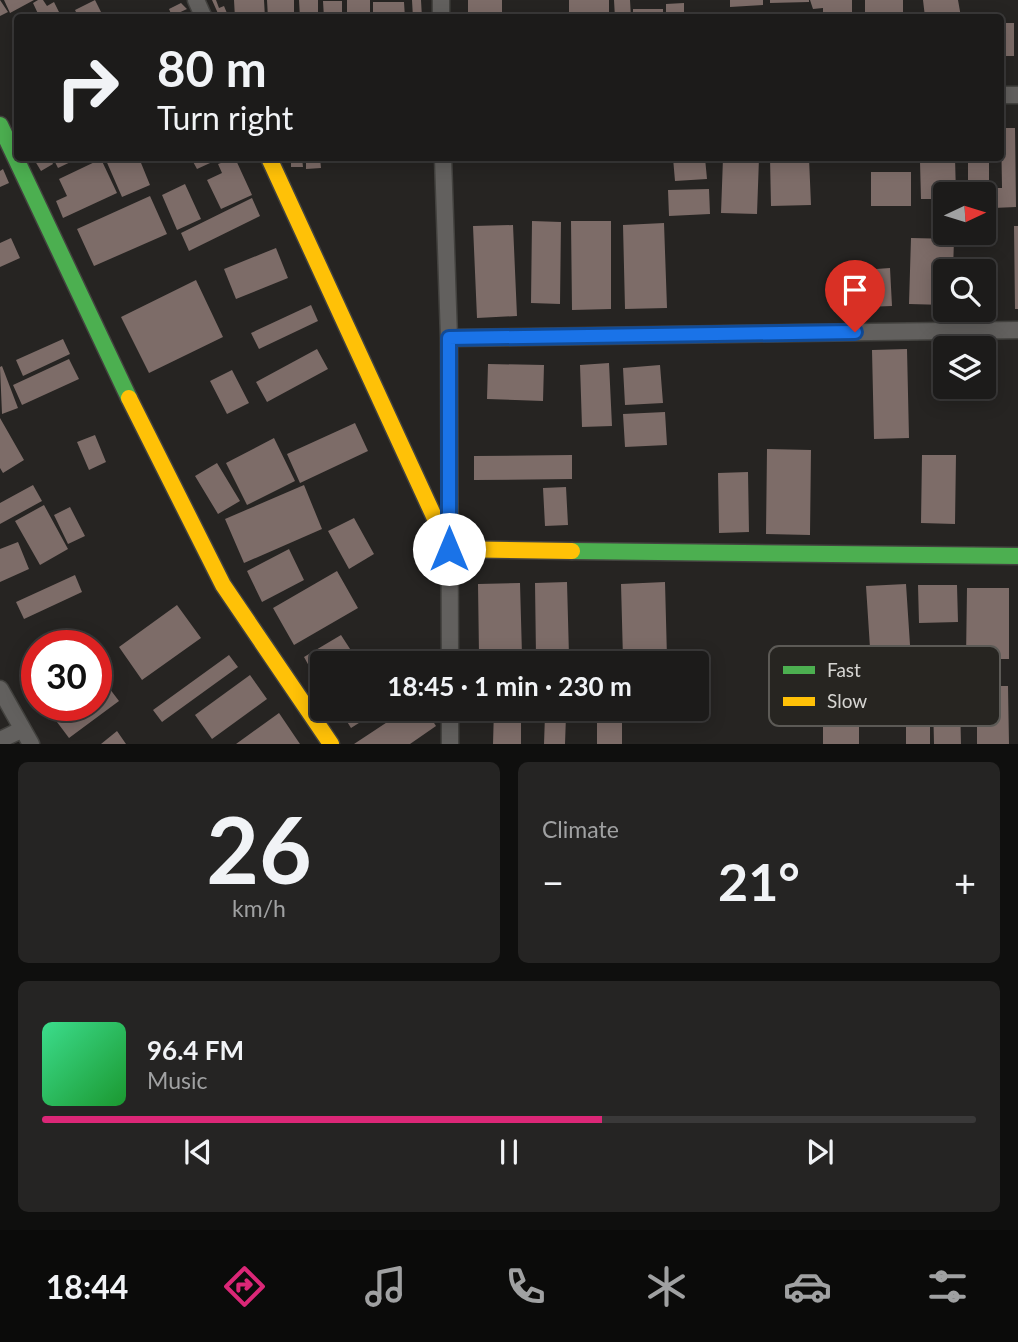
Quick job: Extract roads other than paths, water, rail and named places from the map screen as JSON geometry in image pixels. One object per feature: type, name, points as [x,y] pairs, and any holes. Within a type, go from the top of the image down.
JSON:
[{"type":"street","points":[[0,125],[14,155]]},
{"type":"street","points":[[17,161],[98,337],[223,585],[331,744]]},
{"type":"street","points":[[270,161],[449,549]]},
{"type":"street","points":[[443,161],[449,338],[450,651]]},
{"type":"street","points":[[449,338],[1018,330]]},
{"type":"street","points":[[449,549],[1018,556]]},
{"type":"street","points":[[0,690],[26,737],[0,740]]},
{"type":"street","points":[[450,721],[450,744]]}]
